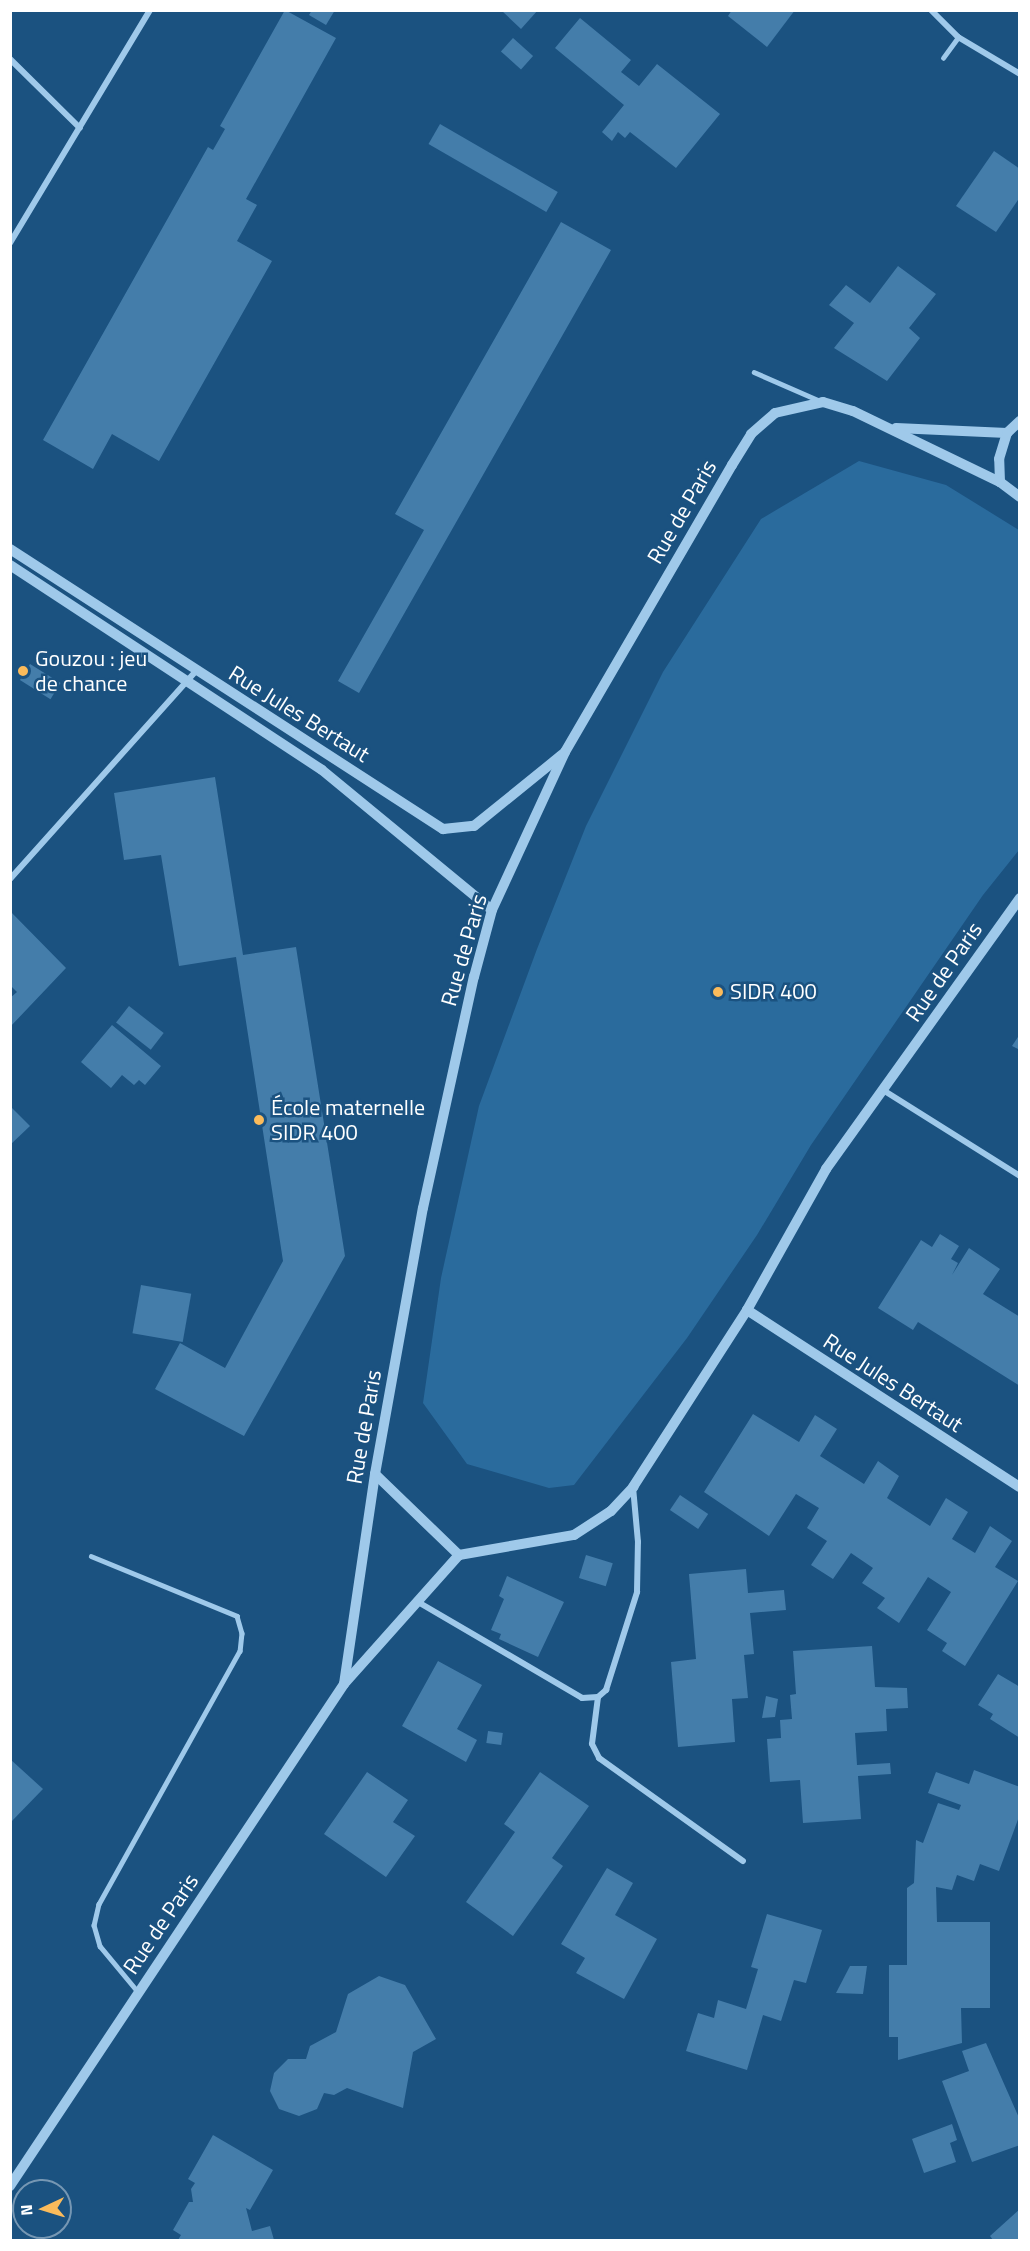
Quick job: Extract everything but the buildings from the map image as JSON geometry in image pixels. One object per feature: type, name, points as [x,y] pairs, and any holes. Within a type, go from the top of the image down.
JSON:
[{"type":"street","points":[[10,243],[150,10]]},
{"type":"street","points":[[931,10],[958,37],[1020,74]]},
{"type":"street","points":[[10,59],[80,128]]},
{"type":"street","points":[[823,402],[892,428],[1000,482],[1020,497]]},
{"type":"street","name":"Rue de Paris","points":[[344,1684],[375,1474],[423,1208],[492,910],[566,752],[751,434],[775,413],[823,402]]},
{"type":"street","points":[[1000,482],[999,459],[1006,433],[1020,422]]},
{"type":"street","points":[[892,428],[1006,433]]},
{"type":"street","name":"Rue Jules Bertaut","points":[[10,549],[322,770],[492,910]]},
{"type":"street","name":"Rue Jules Bertaut","points":[[10,565],[443,829],[474,826],[566,752]]},
{"type":"street","points":[[10,879],[192,676]]},
{"type":"street","name":"Rue de Paris","points":[[10,2186],[344,1684],[459,1555],[574,1535],[611,1511],[633,1487],[747,1310],[826,1169],[1020,898]]},
{"type":"street","points":[[883,1090],[1020,1176]]},
{"type":"street","name":"Rue Jules Bertaut","points":[[747,1310],[1020,1486]]},
{"type":"street","points":[[375,1474],[459,1555]]},
{"type":"street","points":[[418,1602],[582,1698],[598,1697],[606,1690],[637,1592],[639,1542],[633,1487]]},
{"type":"street","points":[[598,1697],[592,1744],[599,1758],[743,1862]]},
{"type":"lane","points":[[943,58],[958,37]]},
{"type":"lane","points":[[754,372],[823,402]]},
{"type":"lane","points":[[91,1556],[237,1616],[242,1633],[240,1651],[99,1904],[94,1925],[100,1946],[139,1993]]},
{"type":"shaded area","name":"SIDR 400","points":[[859,461],[946,485],[1019,530],[1019,850],[983,895],[811,1145],[757,1235],[687,1338],[574,1485],[549,1488],[467,1464],[423,1403],[441,1278],[479,1106],[537,949],[586,826],[663,672],[761,519]]},
{"type":"place","name":"Gouzou : jeu de chance","points":[[23,671]]},
{"type":"place","name":"SIDR 400","points":[[718,992]]},
{"type":"place","name":"École maternelle SIDR 400","points":[[259,1120]]}]
